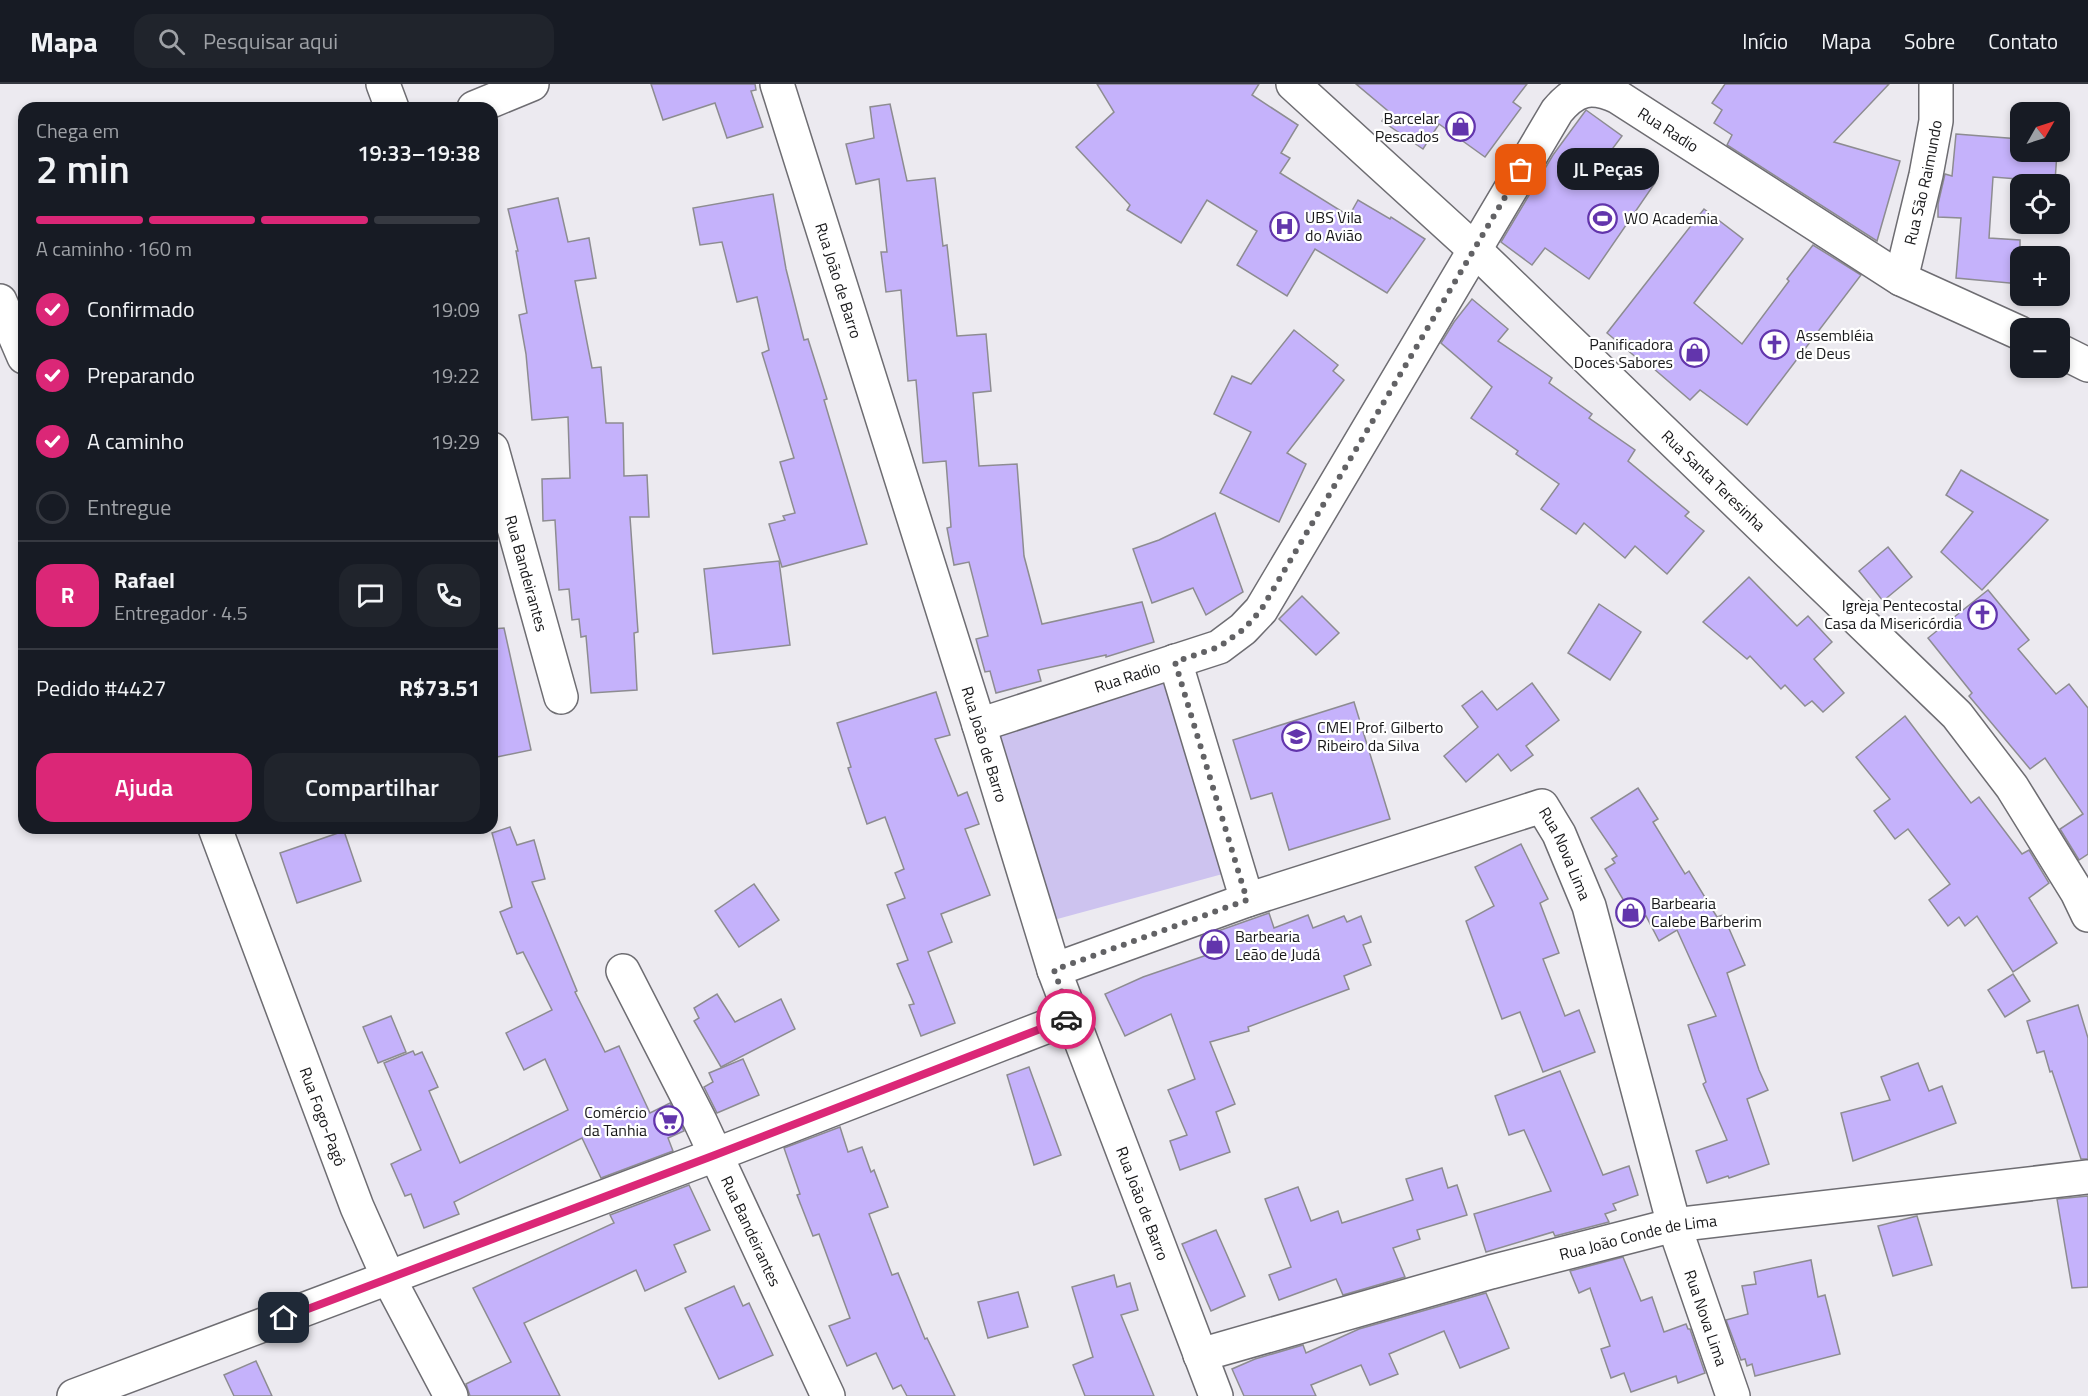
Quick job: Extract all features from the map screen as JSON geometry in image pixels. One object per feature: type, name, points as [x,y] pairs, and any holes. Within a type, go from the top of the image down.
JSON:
[{"type":"street","points":[[383,84],[390,102]]},
{"type":"street","points":[[488,102],[532,84]]},
{"type":"street","name":"Rua João de Barro","points":[[777,84],[1054,970],[1216,1396]]},
{"type":"street","name":"Rua Santa Teresinha","points":[[1293,84],[1474,250],[1957,715],[2012,787],[2077,892],[2088,915]]},
{"type":"street","name":"Rua São Raimundo","points":[[1901,279],[1926,175],[1936,121],[1936,84]]},
{"type":"street","name":"Rua Radio","points":[[979,725],[1219,647],[1244,629],[1261,610],[1557,111],[1572,95],[1582,91],[1595,89],[1618,97],[1901,279],[2010,328]]},
{"type":"street","points":[[2070,356],[2088,365]]},
{"type":"street","name":"Rua Bandeirantes","points":[[498,471],[561,697]]},
{"type":"street","points":[[1175,662],[1247,900]]},
{"type":"street","name":"Rua Nova Lima","points":[[1054,970],[1247,900],[1542,806],[1559,834],[1589,906],[1674,1225],[1733,1396]]},
{"type":"street","name":"Rua Fogo-Pagô","points":[[217,834],[357,1208],[389,1279],[451,1396]]},
{"type":"street","name":"Rua Bandeirantes","points":[[623,971],[700,1121],[828,1396]]},
{"type":"street","points":[[74,1396],[389,1279],[1071,1017]]},
{"type":"street","name":"Rua João Conde de Lima","points":[[1200,1355],[1491,1272],[1674,1225],[2088,1177]]},
{"type":"shaded area","points":[[1176,679],[1230,872],[1050,921],[996,728]]},
{"type":"building","points":[[651,84],[755,84],[756,90],[751,91],[763,127],[727,138],[715,103],[663,120]]},
{"type":"building","points":[[1097,84],[1259,84],[1252,95],[1298,125],[1281,153],[1290,158],[1280,173],[1349,216],[1358,200],[1390,219],[1391,217],[1425,239],[1387,293],[1315,249],[1287,296],[1237,265],[1257,231],[1207,200],[1181,243],[1127,210],[1130,205],[1076,147],[1114,112]]},
{"type":"building","points":[[1356,84],[1527,84],[1513,102],[1521,108],[1485,157],[1439,124],[1423,149],[1382,121],[1388,111]]},
{"type":"building","points":[[1725,84],[1889,84],[1834,142],[1900,161],[1877,241],[1727,145],[1732,135],[1714,123],[1722,110],[1712,103]]},
{"type":"building","points":[[890,104],[907,181],[935,178],[943,246],[947,245],[957,336],[986,334],[991,391],[973,393],[979,466],[1017,464],[1024,556],[1042,624],[1142,602],[1154,642],[1106,657],[1106,655],[1038,670],[1041,681],[996,693],[990,671],[985,672],[976,639],[988,636],[969,562],[954,565],[947,528],[951,527],[946,461],[923,463],[916,380],[908,381],[901,290],[886,292],[881,252],[887,252],[879,179],[856,184],[846,144],[874,138],[870,107]]},
{"type":"building","points":[[1586,110],[1622,136],[1610,152],[1655,183],[1589,279],[1545,248],[1532,265],[1501,242],[1553,155]]},
{"type":"building","points":[[1956,134],[2010,138],[2010,162],[2056,162],[2056,174],[2010,174],[2010,178],[1993,177],[1989,238],[2020,240],[2020,246],[2010,246],[2010,283],[1956,278],[1961,218],[1938,217],[1938,204],[1945,174],[1952,176]]},
{"type":"building","points":[[773,194],[786,269],[804,340],[808,339],[827,399],[824,400],[867,544],[782,567],[769,524],[785,520],[783,516],[795,513],[780,462],[794,458],[762,353],[769,350],[757,297],[737,302],[722,242],[700,245],[693,208]]},
{"type":"building","points":[[558,198],[568,242],[589,238],[596,278],[575,281],[592,368],[601,367],[606,423],[623,423],[624,476],[647,475],[649,517],[630,517],[638,632],[634,633],[637,690],[591,693],[586,636],[581,637],[579,619],[572,620],[569,589],[559,590],[555,520],[543,521],[542,479],[570,478],[568,417],[532,420],[526,354],[519,315],[527,313],[516,251],[518,251],[508,209]]},
{"type":"building","points":[[1704,209],[1743,239],[1694,303],[1742,344],[1813,245],[1861,275],[1747,425],[1700,390],[1690,400],[1646,362],[1644,364],[1607,333]]},
{"type":"building","points":[[1472,299],[1508,329],[1498,341],[1552,378],[1549,383],[1592,414],[1589,418],[1635,450],[1628,461],[1689,512],[1685,516],[1704,531],[1667,574],[1635,546],[1625,558],[1584,523],[1576,534],[1541,509],[1559,484],[1516,454],[1518,451],[1471,418],[1492,387],[1441,343]]},
{"type":"building","points":[[1294,330],[1338,365],[1333,371],[1344,380],[1287,453],[1306,464],[1279,522],[1220,493],[1251,432],[1214,414],[1232,376],[1251,384]]},
{"type":"building","points":[[1961,470],[2048,520],[1982,590],[1941,552],[1973,512],[1946,495]]},
{"type":"building","points":[[1215,513],[1243,592],[1206,615],[1193,588],[1152,603],[1133,549],[1159,540]]},
{"type":"building","points":[[1888,547],[1912,577],[1883,601],[1859,571]]},
{"type":"building","points":[[779,561],[790,645],[713,654],[704,569]]},
{"type":"building","points":[[1749,577],[1797,626],[1808,616],[1832,642],[1814,659],[1844,693],[1823,712],[1812,701],[1805,706],[1785,685],[1781,689],[1750,656],[1747,659],[1703,622]]},
{"type":"building","points":[[1988,590],[2029,640],[2018,649],[2056,694],[2069,684],[2088,708],[2088,854],[2079,860],[2060,829],[2083,814],[2045,758],[2030,769],[1969,696],[1972,693],[1928,638]]},
{"type":"building","points":[[1302,596],[1339,633],[1316,655],[1279,619]]},
{"type":"building","points":[[1599,604],[1641,632],[1610,680],[1568,653]]},
{"type":"building","points":[[498,628],[504,628],[531,750],[498,757]]},
{"type":"building","points":[[1532,683],[1559,720],[1526,746],[1533,755],[1511,771],[1498,754],[1466,782],[1444,756],[1478,727],[1462,706],[1482,691],[1497,710]]},
{"type":"building","points":[[936,692],[950,735],[935,739],[958,796],[967,792],[979,824],[965,829],[990,895],[941,914],[952,942],[928,952],[955,1023],[921,1036],[909,1005],[914,1004],[897,964],[908,960],[887,905],[905,898],[895,873],[904,869],[885,817],[867,824],[848,768],[851,767],[837,723]]},
{"type":"building","points":[[1354,702],[1390,819],[1289,850],[1272,793],[1251,799],[1233,740]]},
{"type":"building","points":[[1905,716],[1971,803],[1979,797],[2022,854],[2029,850],[2049,883],[2029,898],[2057,943],[2013,972],[1977,916],[1965,926],[1959,917],[1948,926],[1929,900],[1950,884],[1908,829],[1895,839],[1874,811],[1890,799],[1856,757]]},
{"type":"building","points":[[1638,788],[1658,819],[1653,822],[1685,874],[1689,871],[1717,917],[1723,915],[1745,965],[1727,973],[1759,1070],[1768,1090],[1747,1099],[1769,1164],[1707,1183],[1696,1151],[1727,1140],[1703,1084],[1706,1082],[1688,1025],[1716,1016],[1677,930],[1659,941],[1646,916],[1637,923],[1605,869],[1615,863],[1612,859],[1617,856],[1591,818]]},
{"type":"building","points":[[510,827],[517,845],[534,840],[545,879],[532,882],[577,991],[575,992],[605,1052],[619,1046],[650,1113],[670,1103],[684,1131],[668,1138],[673,1151],[601,1178],[582,1138],[454,1202],[459,1214],[424,1228],[411,1194],[405,1196],[391,1164],[421,1150],[384,1063],[413,1051],[415,1055],[422,1052],[438,1087],[429,1091],[460,1163],[568,1110],[545,1059],[524,1070],[506,1033],[552,1010],[523,952],[517,954],[500,912],[512,907],[492,834],[498,834],[498,831]]},
{"type":"building","points":[[335,834],[345,834],[361,881],[297,903],[280,853]]},
{"type":"building","points":[[1521,844],[1548,899],[1540,903],[1559,953],[1543,959],[1565,1016],[1579,1010],[1595,1052],[1543,1072],[1520,1012],[1502,1019],[1466,921],[1494,906],[1475,867]]},
{"type":"building","points":[[754,884],[779,920],[739,947],[715,911]]},
{"type":"building","points":[[1269,913],[1274,928],[1308,915],[1313,928],[1344,916],[1347,922],[1361,916],[1371,942],[1363,945],[1371,965],[1344,976],[1349,989],[1248,1027],[1249,1031],[1210,1042],[1235,1104],[1216,1112],[1230,1152],[1180,1170],[1170,1141],[1187,1135],[1168,1090],[1195,1079],[1171,1014],[1125,1036],[1105,994],[1143,977],[1207,955],[1201,937]]},
{"type":"building","points":[[2013,974],[2030,1001],[2005,1017],[1988,990]]},
{"type":"building","points":[[717,994],[735,1022],[781,999],[795,1029],[721,1067],[694,1021],[699,1018],[694,1008]]},
{"type":"building","points":[[2078,1005],[2088,1038],[2088,1159],[2081,1159],[2052,1071],[2050,1072],[2044,1051],[2037,1053],[2027,1021]]},
{"type":"building","points":[[391,1016],[406,1052],[378,1063],[363,1027]]},
{"type":"building","points":[[743,1059],[759,1095],[717,1113],[704,1087],[713,1082],[709,1073]]},
{"type":"building","points":[[1918,1063],[1929,1091],[1942,1086],[1956,1123],[1853,1161],[1841,1113],[1890,1100],[1881,1077]]},
{"type":"building","points":[[1029,1067],[1061,1155],[1034,1165],[1007,1075]]},
{"type":"building","points":[[1560,1071],[1603,1175],[1629,1166],[1638,1195],[1613,1204],[1616,1210],[1605,1214],[1609,1222],[1555,1236],[1553,1232],[1486,1252],[1474,1214],[1551,1191],[1524,1130],[1509,1135],[1495,1096]]},
{"type":"building","points":[[840,1127],[848,1152],[862,1147],[871,1172],[874,1170],[888,1207],[869,1214],[892,1275],[898,1273],[925,1339],[927,1338],[955,1396],[907,1396],[901,1385],[893,1389],[876,1353],[847,1366],[829,1326],[850,1318],[819,1234],[813,1236],[797,1195],[800,1194],[784,1148]]},
{"type":"building","points":[[1442,1168],[1448,1188],[1457,1185],[1467,1215],[1417,1230],[1420,1239],[1393,1248],[1405,1277],[1343,1295],[1336,1279],[1279,1300],[1269,1275],[1291,1267],[1265,1199],[1298,1187],[1311,1221],[1338,1211],[1342,1223],[1413,1200],[1406,1179]]},
{"type":"building","points":[[689,1185],[710,1230],[674,1245],[686,1272],[645,1291],[636,1270],[524,1323],[560,1396],[470,1396],[466,1384],[511,1362],[473,1288],[614,1223],[610,1215]]},
{"type":"building","points":[[2088,1196],[2088,1287],[2072,1288],[2057,1199]]},
{"type":"building","points":[[1917,1216],[1932,1265],[1893,1276],[1878,1226]]},
{"type":"building","points":[[1216,1230],[1245,1296],[1211,1311],[1182,1244]]},
{"type":"building","points":[[1623,1257],[1641,1301],[1652,1297],[1664,1332],[1686,1324],[1690,1329],[1705,1373],[1678,1383],[1676,1376],[1631,1392],[1624,1373],[1611,1378],[1601,1349],[1610,1346],[1590,1288],[1579,1293],[1570,1271]]},
{"type":"building","points":[[1811,1260],[1818,1297],[1825,1295],[1840,1354],[1755,1376],[1752,1364],[1747,1366],[1745,1359],[1741,1360],[1726,1320],[1748,1314],[1742,1286],[1756,1284],[1754,1272]]},
{"type":"building","points":[[1114,1275],[1117,1287],[1130,1283],[1138,1310],[1121,1315],[1154,1396],[1085,1396],[1073,1365],[1093,1357],[1072,1287]]},
{"type":"building","points":[[734,1286],[743,1306],[749,1303],[773,1355],[719,1379],[685,1308]]},
{"type":"building","points":[[1018,1292],[1028,1327],[988,1338],[978,1302]]},
{"type":"building","points":[[1486,1293],[1509,1348],[1460,1368],[1444,1331],[1389,1354],[1398,1374],[1370,1385],[1361,1365],[1311,1385],[1316,1396],[1244,1396],[1232,1369],[1255,1359],[1303,1345],[1306,1353],[1359,1329]]},
{"type":"building","points":[[256,1361],[272,1396],[234,1396],[224,1375]]},
{"type":"way so far","points":[[1066,1019],[1071,1017],[1054,970],[1247,900],[1175,662],[1219,647],[1244,629],[1261,610],[1521,170]]},
{"type":"place","name":"Barcelar Pescados","points":[[1460,127]]},
{"type":"place","name":"JL Peças","points":[[1521,170]]},
{"type":"place","name":"WO Academia","points":[[1603,218]]},
{"type":"place","name":"UBS Vila do Avião","points":[[1284,226]]},
{"type":"place","name":"Assembléia de Deus","points":[[1775,344]]},
{"type":"place","name":"Panificadora Doces Sabores","points":[[1694,353]]},
{"type":"place","name":"Igreja Pentecostal Casa da Misericórdia","points":[[1983,614]]},
{"type":"place","name":"CMEI Prof. Gilberto Ribeiro da Silva","points":[[1296,736]]},
{"type":"place","name":"Barbearia Calebe Barberim","points":[[1630,912]]},
{"type":"place","name":"Barbearia Leão de Judá","points":[[1214,945]]},
{"type":"place","name":"Comércio da Tanhia","points":[[668,1121]]},
{"type":"route","points":[[284,1318],[1066,1019]]}]
